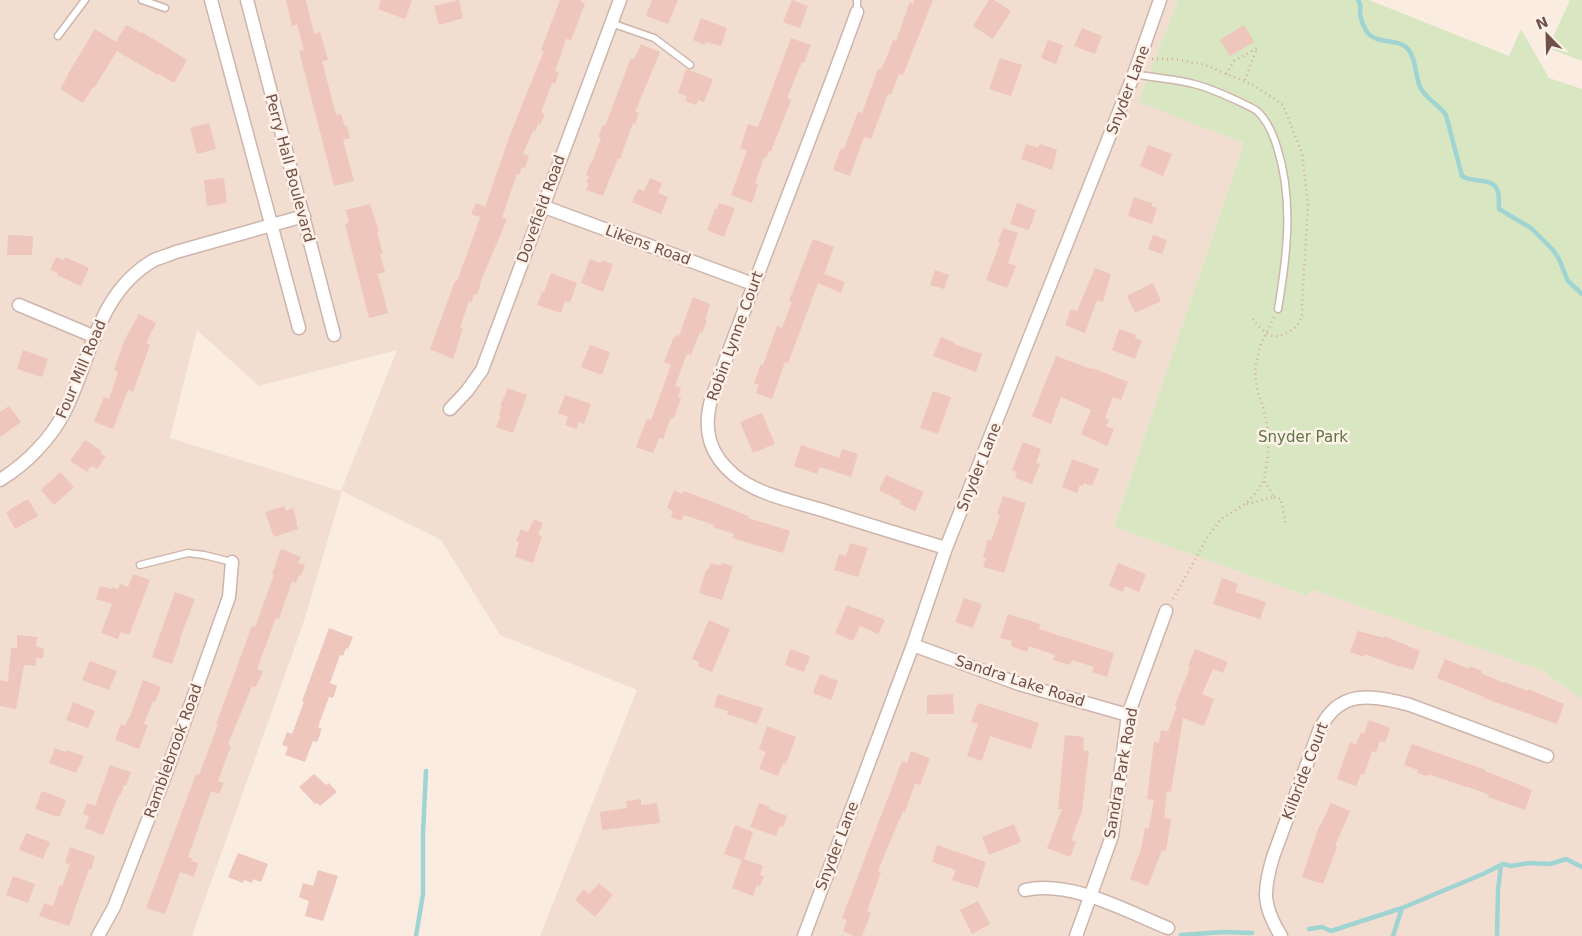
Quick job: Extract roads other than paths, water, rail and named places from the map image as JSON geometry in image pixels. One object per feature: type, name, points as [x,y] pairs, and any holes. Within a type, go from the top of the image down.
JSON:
[{"type":"street","points":[[211,0],[299,328]]},
{"type":"street","name":"Perry Hall Boulevard","points":[[247,0],[334,335]]},
{"type":"street","name":"Dovefield Road","points":[[450,409],[467,392],[482,370],[620,0]]},
{"type":"street","name":"Snyder Lane","points":[[804,936],[913,645],[946,548],[1140,59],[1160,0]]},
{"type":"street","name":"Robin Lynne Court","points":[[857,6],[776,229],[753,284],[711,400],[707,414],[708,434],[724,465],[744,482],[785,499],[946,548]]},
{"type":"street","name":"Likens Road","points":[[542,206],[753,284]]},
{"type":"street","name":"Four Mill Road","points":[[0,480],[35,452],[57,426],[79,379],[93,336],[116,294],[128,279],[156,259],[304,216]]},
{"type":"street","points":[[19,305],[93,336]]},
{"type":"street","name":"Ramblebrook Road","points":[[98,936],[114,906],[167,771],[229,598],[232,562]]},
{"type":"street","name":"Sandra Park Road","points":[[1076,936],[1112,836],[1128,715],[1166,611]]},
{"type":"street","name":"Sandra Lake Road","points":[[913,645],[1019,684],[1128,715]]},
{"type":"street","name":"Kilbride Court","points":[[1281,936],[1271,919],[1267,907],[1265,889],[1267,877],[1272,857],[1324,718],[1338,706],[1348,701],[1364,698],[1389,699],[1548,756]]},
{"type":"street","points":[[1025,890],[1058,888],[1091,896],[1168,928]]},
{"type":"lane","points":[[58,36],[85,0]]},
{"type":"lane","points":[[142,0],[165,8]]},
{"type":"lane","points":[[611,23],[654,38],[690,65]]},
{"type":"lane","points":[[1134,74],[1194,84],[1223,94],[1256,110],[1264,120],[1273,136],[1280,155],[1286,184],[1287,227],[1284,272],[1278,309]]},
{"type":"lane","points":[[140,565],[188,553],[232,562]]},
{"type":"waterway","points":[[1358,0],[1361,19],[1367,32],[1376,39],[1402,44],[1412,55],[1420,87],[1446,115],[1462,176],[1472,180],[1488,182],[1496,187],[1499,194],[1499,209],[1531,228],[1553,250],[1568,281],[1582,294]]},
{"type":"waterway","points":[[416,936],[423,894],[426,771]]},
{"type":"waterway","points":[[1309,929],[1322,927],[1331,931],[1402,908],[1503,864],[1511,866],[1529,863],[1550,864],[1566,859],[1582,867]]},
{"type":"waterway","points":[[1497,936],[1498,890],[1501,865]]},
{"type":"waterway","points":[[1393,936],[1402,908]]},
{"type":"waterway","points":[[1181,935],[1224,932],[1252,933]]},
{"type":"park label","name":"Snyder Park","points":[[1303,437]]}]
